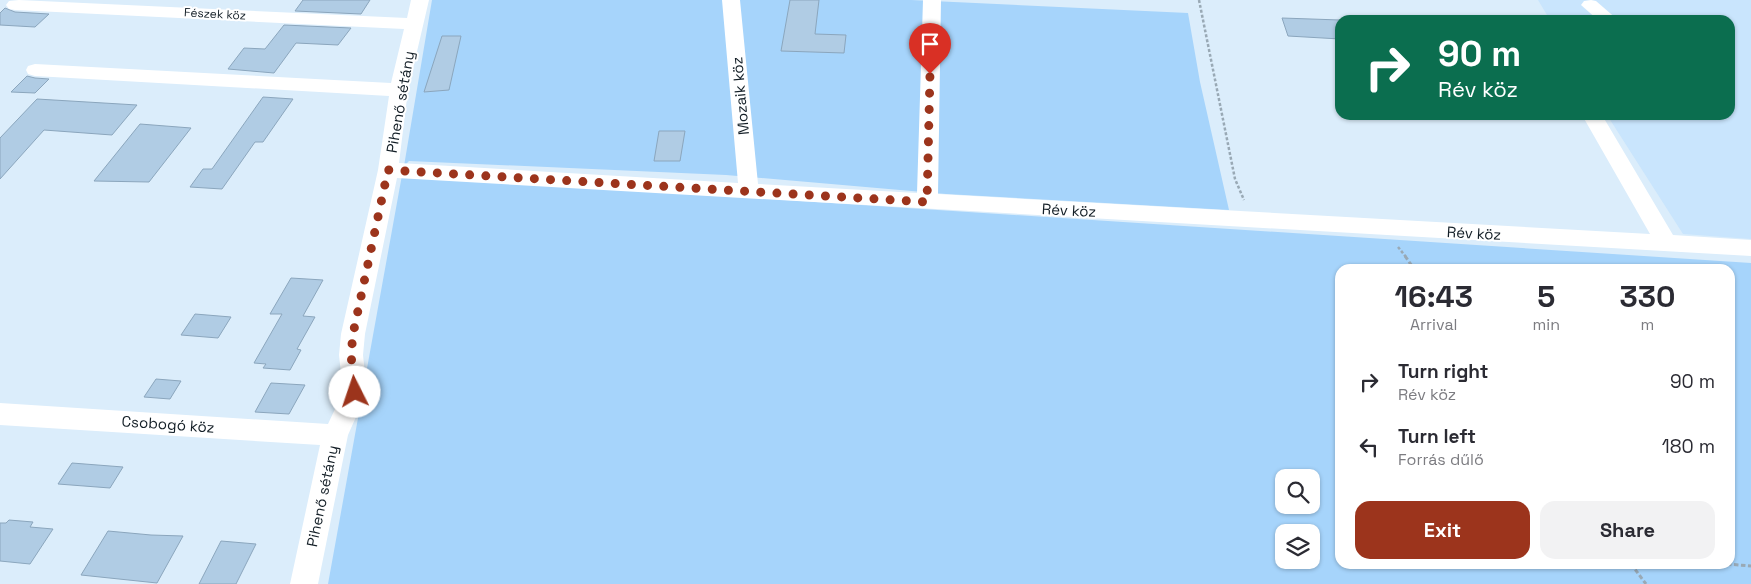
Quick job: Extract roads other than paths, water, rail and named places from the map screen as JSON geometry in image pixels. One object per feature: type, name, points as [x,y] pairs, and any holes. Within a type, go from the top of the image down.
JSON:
[{"type":"street","name":"Pihenő sétány","points":[[304,584],[335,435],[355,392],[351,355],[353,334],[388,170],[399,90],[420,0]]},
{"type":"street","name":"Mozaik köz","points":[[731,0],[749,192]]},
{"type":"street","points":[[927,202],[932,0]]},
{"type":"street","name":"Fészek köz","points":[[15,5],[415,24]]},
{"type":"street","points":[[1590,5],[1603,15]]},
{"type":"street","points":[[35,70],[399,90]]},
{"type":"street","points":[[1595,120],[1667,244]]},
{"type":"street","name":"Rév köz","points":[[388,170],[1751,248]]},
{"type":"street","name":"Csobogó köz","points":[[0,414],[335,435]]}]
